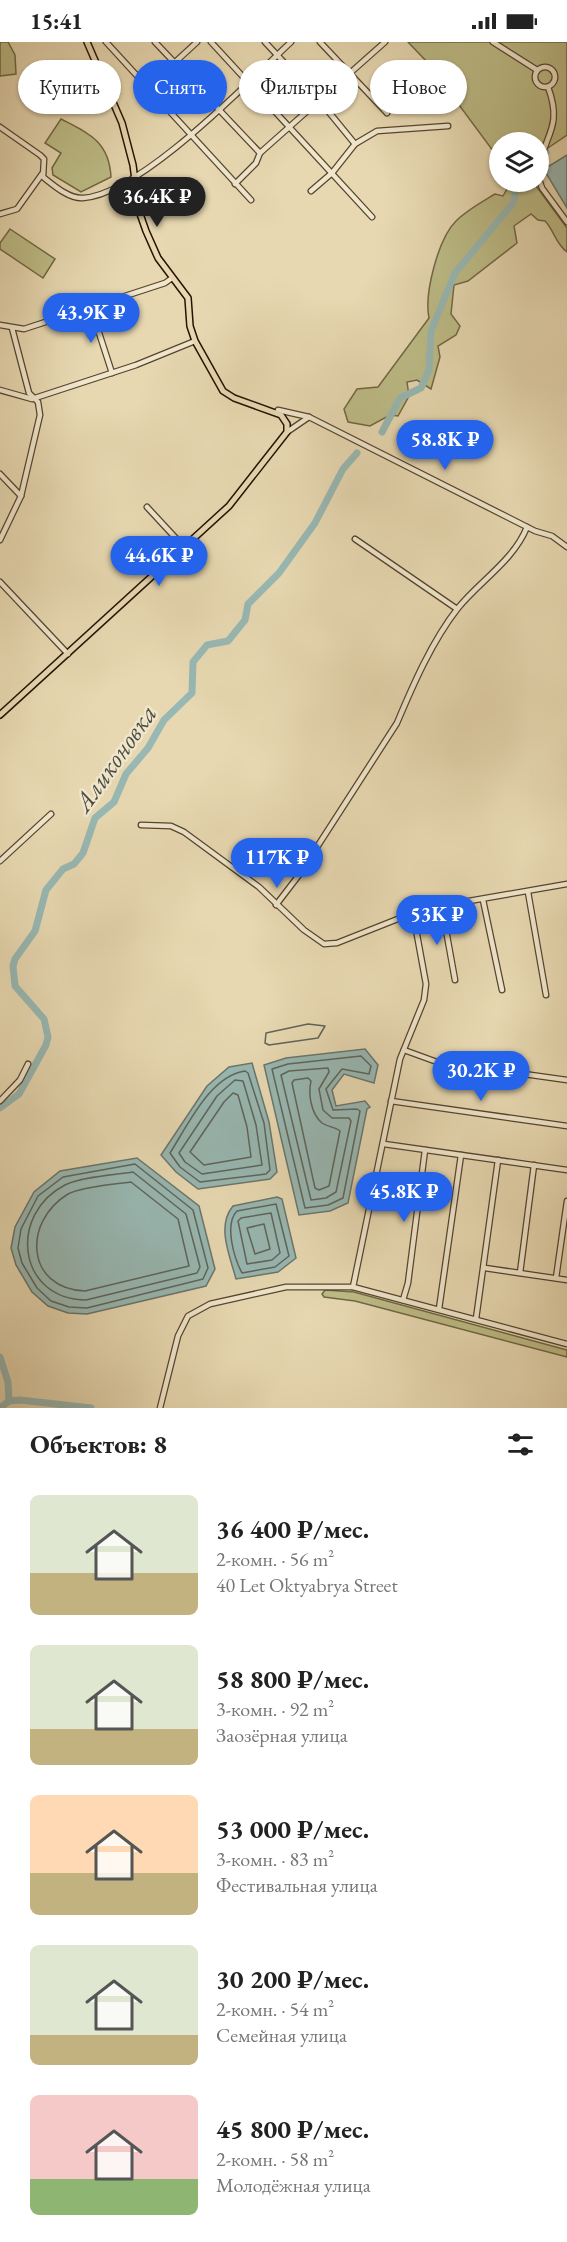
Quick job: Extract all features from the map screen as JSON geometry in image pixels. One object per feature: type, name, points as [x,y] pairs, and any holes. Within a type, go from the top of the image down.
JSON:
[{"type":"main road","points":[[0,715],[184,548],[244,490],[287,432],[284,419],[277,413],[225,393],[195,341],[190,326],[188,298],[155,253],[146,231],[139,211],[135,179],[121,119],[87,42]]},
{"type":"street","points":[[107,42],[133,72]]},
{"type":"street","points":[[155,42],[172,60]]},
{"type":"street","points":[[176,60],[197,42]]},
{"type":"street","points":[[211,42],[239,73]]},
{"type":"street","points":[[265,42],[280,60]]},
{"type":"street","points":[[272,60],[291,42]]},
{"type":"street","points":[[321,42],[337,60]]},
{"type":"street","points":[[358,65],[385,42]]},
{"type":"street","points":[[493,42],[537,70]]},
{"type":"street","points":[[546,66],[554,71],[555,81],[548,87],[543,87],[536,82],[537,70],[546,66]]},
{"type":"street","points":[[358,83],[370,96]]},
{"type":"street","points":[[548,87],[555,106],[556,117],[549,135]]},
{"type":"street","points":[[227,102],[239,91]]},
{"type":"street","points":[[171,114],[251,201]]},
{"type":"street","points":[[42,174],[68,194],[81,198],[135,179],[213,114]]},
{"type":"street","points":[[224,114],[260,153]]},
{"type":"street","points":[[276,114],[372,217]]},
{"type":"street","points":[[235,184],[256,163],[260,153],[303,114]]},
{"type":"street","points":[[331,114],[355,144]]},
{"type":"street","points":[[311,191],[332,173],[355,144],[377,131],[448,126]]},
{"type":"street","points":[[0,128],[44,159],[42,174],[16,209],[0,214]]},
{"type":"street","points":[[544,192],[567,222]]},
{"type":"street","points":[[0,325],[24,329],[165,283],[172,278]]},
{"type":"street","points":[[91,308],[112,373]]},
{"type":"street","points":[[0,540],[21,496],[39,428],[39,406],[32,399],[12,328]]},
{"type":"street","points":[[0,390],[32,399],[63,386],[112,373],[195,341]]},
{"type":"street","points":[[277,413],[278,410],[309,417],[527,527],[552,536],[567,547]]},
{"type":"street","points":[[287,432],[309,417]]},
{"type":"street","points":[[0,474],[21,496]]},
{"type":"street","points":[[147,507],[184,548]]},
{"type":"street","points":[[276,905],[299,875],[397,723],[407,695],[457,609],[512,551],[527,527]]},
{"type":"street","points":[[356,539],[457,609]]},
{"type":"street","points":[[0,582],[68,654]]},
{"type":"street","points":[[0,861],[51,814]]},
{"type":"street","points":[[141,825],[171,826],[184,832],[259,887],[276,905],[324,945],[337,943],[394,919],[416,914],[423,909],[442,908],[567,884]]},
{"type":"street","points":[[528,892],[546,995]]},
{"type":"street","points":[[483,900],[502,990]]},
{"type":"street","points":[[442,908],[455,980]]},
{"type":"street","points":[[353,1287],[391,1101],[404,1050],[424,1000],[426,984],[415,924],[416,914]]},
{"type":"street","points":[[404,1050],[437,1062],[567,1080]]},
{"type":"street","points":[[0,1101],[20,1080],[28,1064]]},
{"type":"street","points":[[391,1101],[567,1126]]},
{"type":"street","points":[[384,1144],[567,1170]]},
{"type":"street","points":[[403,1300],[408,1283],[424,1150]]},
{"type":"street","points":[[439,1309],[461,1155]]},
{"type":"street","points":[[476,1319],[485,1268],[498,1160]]},
{"type":"street","points":[[520,1273],[534,1166]]},
{"type":"street","points":[[556,1278],[567,1201]]},
{"type":"street","points":[[485,1268],[567,1280]]},
{"type":"street","points":[[161,1406],[178,1336],[188,1316],[197,1309],[286,1287],[353,1287],[567,1344]]},
{"type":"shaded area","points":[[0,42],[8,42],[15,55],[16,74],[0,76]]},
{"type":"shaded area","points":[[408,42],[567,42],[567,135],[549,147],[549,132],[489,132],[489,145],[466,114],[467,60],[425,60]]},
{"type":"shaded area","points":[[61,119],[95,140],[106,155],[111,177],[81,192],[53,175],[52,168],[61,153],[45,143]]},
{"type":"shaded area","points":[[505,192],[540,192],[567,228],[567,252],[545,221],[538,220],[531,214],[514,226],[517,243],[468,281],[454,285],[451,314],[460,326],[456,335],[438,346],[440,357],[431,389],[417,380],[407,382],[409,396],[398,416],[390,415],[370,426],[348,422],[344,409],[357,389],[378,387],[429,318],[429,295],[434,267],[449,229],[460,217],[480,203],[495,194],[503,196]]},
{"type":"shaded area","points":[[10,229],[55,259],[43,278],[0,249],[0,243]]},
{"type":"shaded area","points":[[325,1290],[354,1292],[567,1350],[567,1357],[355,1301],[324,1297],[322,1294]]},
{"type":"water","points":[[567,155],[567,208],[549,178],[549,166]]},
{"type":"water","points":[[365,1049],[378,1065],[374,1083],[344,1074],[332,1090],[336,1106],[365,1101],[370,1107],[367,1109],[348,1203],[330,1211],[299,1215],[264,1065],[286,1058]]},
{"type":"water","points":[[252,1063],[269,1122],[277,1172],[270,1179],[198,1189],[176,1172],[161,1155],[207,1086],[229,1067]]},
{"type":"water","points":[[137,1158],[199,1206],[215,1269],[206,1286],[87,1314],[68,1313],[48,1306],[32,1292],[16,1265],[11,1248],[15,1227],[34,1192],[60,1171]]},
{"type":"water","points":[[277,1197],[282,1199],[296,1258],[278,1272],[236,1279],[226,1241],[225,1223],[228,1214],[233,1206]]},
{"type":"waterway","name":"Аликоновка","points":[[382,432],[400,398],[421,388],[429,370],[431,331],[455,273],[513,203],[516,192]]},
{"type":"waterway","name":"Аликоновка","points":[[0,1108],[19,1094],[46,1045],[48,1037],[44,1019],[15,986],[13,966],[15,959],[35,931],[46,890],[63,869],[74,864],[83,853],[95,818],[114,802],[126,774],[148,748],[164,720],[192,693],[193,662],[207,645],[228,641],[245,620],[248,604],[279,573],[315,523],[343,469],[357,453]]},
{"type":"waterway","name":"Аликоновка","points":[[0,1357],[8,1382],[9,1401]]},
{"type":"waterway","points":[[0,1408],[9,1401],[20,1400],[91,1408]]}]
